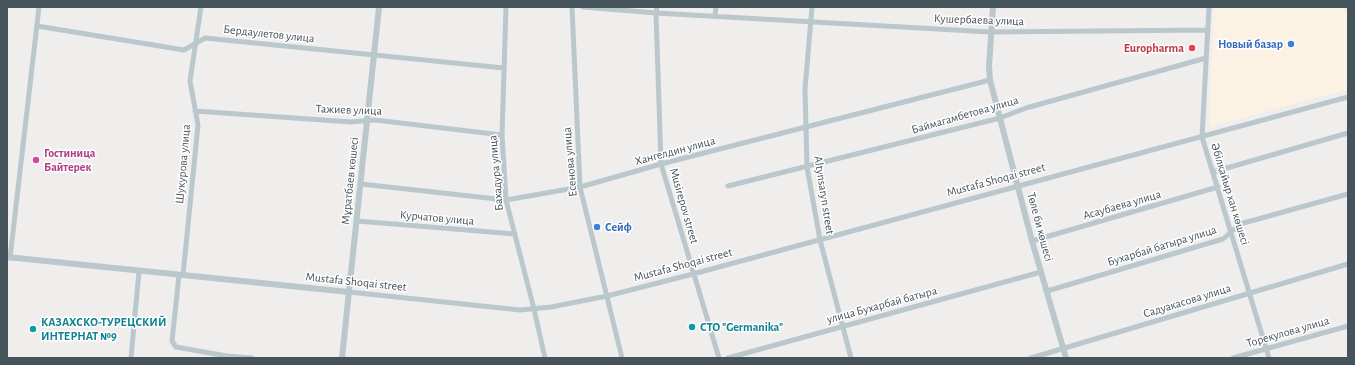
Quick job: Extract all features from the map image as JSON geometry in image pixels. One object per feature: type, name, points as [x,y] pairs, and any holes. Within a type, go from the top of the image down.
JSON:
[{"type":"street","points":[[8,258],[39,7]]},
{"type":"street","name":"Шукурова улица","points":[[181,275],[198,125],[190,81],[201,7]]},
{"type":"street","name":"Мұратбаев көшесі","points":[[342,358],[380,7]]},
{"type":"street","name":"Бахадура улица","points":[[506,7],[502,135],[506,200],[545,358]]},
{"type":"street","name":"Есенова улица","points":[[572,7],[580,187],[622,358]]},
{"type":"street","name":"Кушербаева улица","points":[[583,7],[656,13],[991,32],[1208,30]]},
{"type":"street","name":"Musirepov street","points":[[657,7],[661,164],[719,358]]},
{"type":"street","points":[[714,16],[716,7]]},
{"type":"street","name":"Altynsaryn street","points":[[812,7],[805,89],[807,167],[820,240],[851,358]]},
{"type":"street","name":"Төле би көшесі","points":[[993,7],[989,66],[990,80],[1032,242],[1066,358]]},
{"type":"street","name":"Әбілқайыр хан көшесі","points":[[1209,7],[1202,137],[1269,358]]},
{"type":"street","name":"Бердаулетов улица","points":[[37,26],[184,50],[196,45],[205,38],[504,68]]},
{"type":"street","name":"Баймагамбетова улица","points":[[728,186],[1000,118],[1026,108],[1206,58]]},
{"type":"street","name":"Хангелдин улица","points":[[361,184],[506,200],[580,187],[661,164],[990,80]]},
{"type":"street","name":"Mustafa Shoqai street","points":[[8,258],[520,310],[534,309],[607,296],[694,274],[1348,97]]},
{"type":"street","name":"Тажиев улица","points":[[195,111],[351,122],[368,120],[502,135]]},
{"type":"street","points":[[1213,172],[1348,133]]},
{"type":"street","name":"Асаубаева улица","points":[[1032,242],[1218,188]]},
{"type":"street","name":"Бухарбай батыра улица","points":[[1047,291],[1223,239],[1240,224],[1348,194]]},
{"type":"street","name":"Курчатов улица","points":[[357,221],[515,234]]},
{"type":"street","name":"Садуакасова улица","points":[[1031,358],[1249,292],[1348,264]]},
{"type":"street","points":[[131,358],[139,271]]},
{"type":"street","name":"улица Бухарбай батыра","points":[[728,358],[1041,272]]},
{"type":"street","points":[[181,275],[172,341],[176,347],[227,356],[252,358]]},
{"type":"street","name":"Торекулова улица","points":[[1233,358],[1348,326]]},
{"type":"shaded area","points":[[1214,7],[1338,7],[1348,12],[1348,89],[1210,127]]},
{"type":"place","name":"Новый базар","points":[[1291,44]]},
{"type":"place","name":"Europharma","points":[[1192,48]]},
{"type":"place","name":"Гостиница Байтерек","points":[[36,160]]},
{"type":"place","name":"Сейф","points":[[597,227]]},
{"type":"place","name":"СТО \"Germanika\"","points":[[692,327]]},
{"type":"place","name":"КАЗАХСКО-ТУРЕЦСКИЙ ИНТЕРНАТ №9","points":[[33,329]]}]
